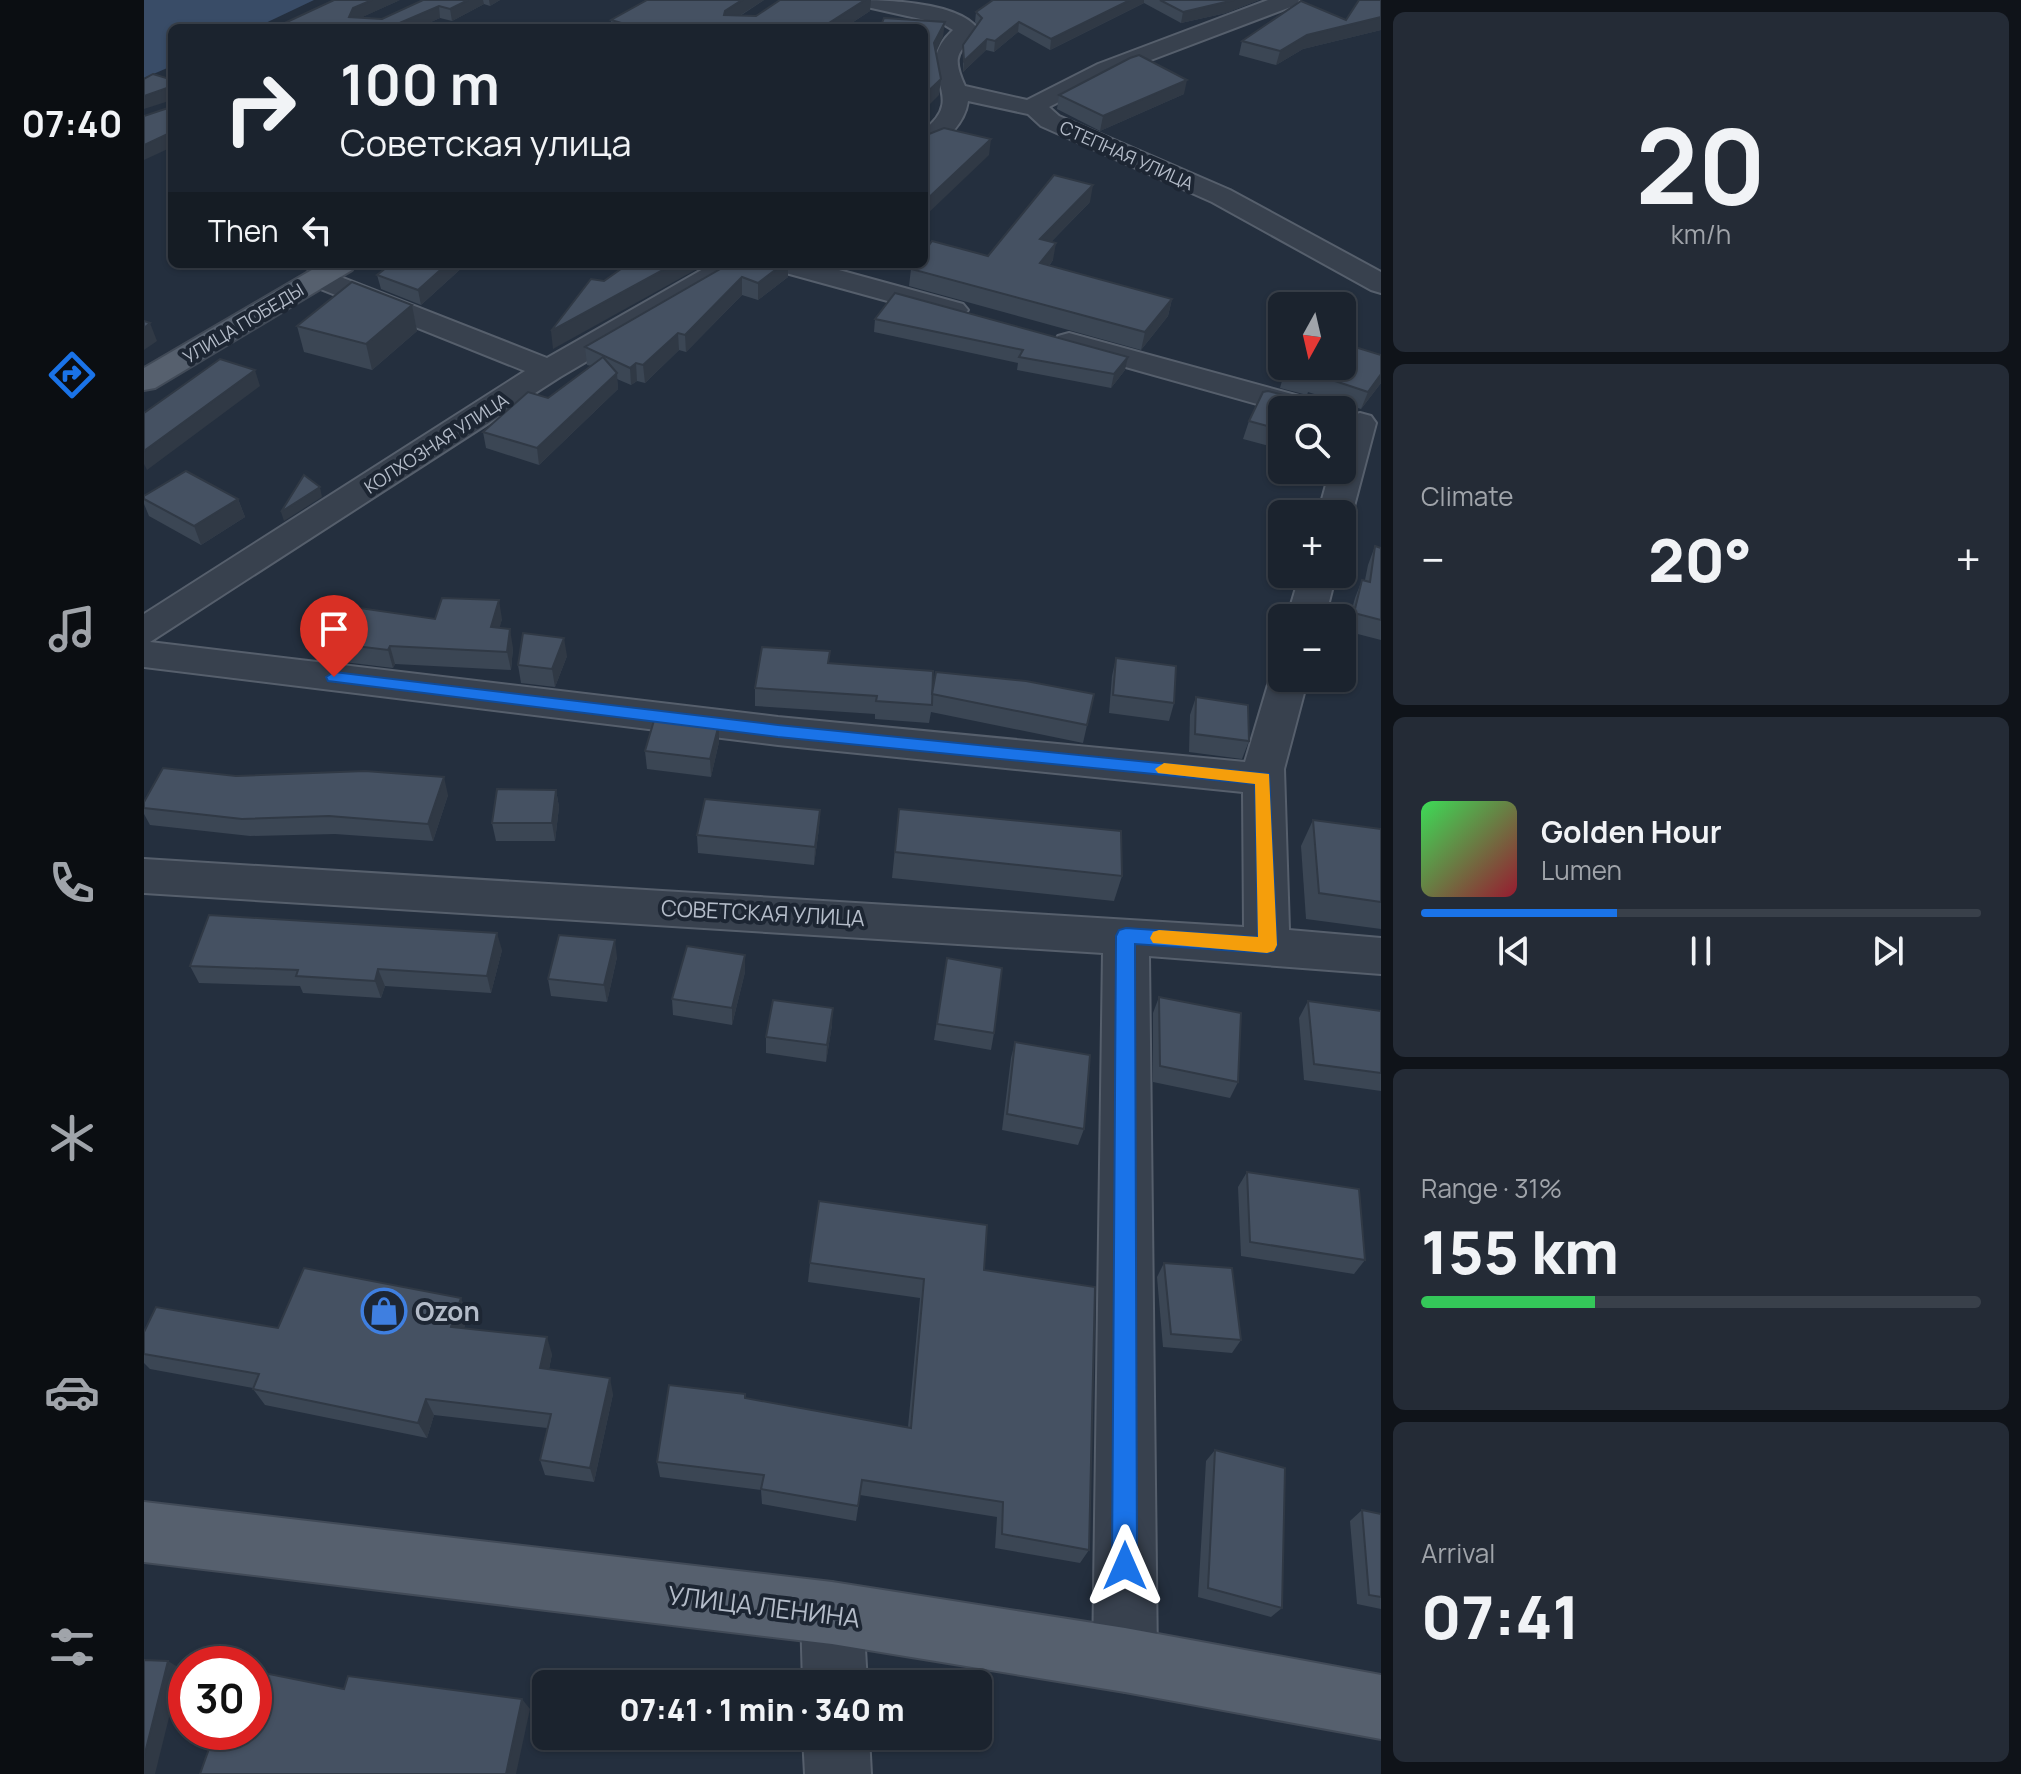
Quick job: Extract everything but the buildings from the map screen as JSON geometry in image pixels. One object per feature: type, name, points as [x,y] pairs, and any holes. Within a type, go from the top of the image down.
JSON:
[{"type":"main road","name":"УЛИЦА ПОБЕДЫ","points":[[144,381],[330,271]]},
{"type":"main road","name":"УЛИЦА ЛЕНИНА","points":[[144,1532],[832,1613],[1125,1660],[1381,1707]]},
{"type":"street","points":[[866,0],[950,19],[965,26],[966,32],[948,49],[944,69],[955,91],[950,120],[943,130],[928,139]]},
{"type":"street","name":"СТЕПНАЯ УЛИЦА","points":[[1288,0],[1106,69],[1043,99],[1037,103],[1036,109],[1050,121],[1221,196],[1381,284]]},
{"type":"street","points":[[955,91],[1036,109]]},
{"type":"street","name":"КОЛХОЗНАЯ УЛИЦА","points":[[144,631],[549,370],[725,268]]},
{"type":"street","points":[[800,268],[981,318]]},
{"type":"street","points":[[330,271],[549,370]]},
{"type":"street","points":[[1042,335],[1268,397]]},
{"type":"street","points":[[1339,500],[1361,419]]},
{"type":"street","points":[[144,654],[778,731],[1263,779]]},
{"type":"street","points":[[1267,945],[1263,769],[1285,692]]},
{"type":"street","name":"СОВЕТСКАЯ УЛИЦА","points":[[144,876],[1267,945],[1381,956]]},
{"type":"street","points":[[1125,1660],[1126,936]]},
{"type":"street","points":[[832,1613],[834,1670]]},
{"type":"street","points":[[837,1750],[838,1774]]},
{"type":"water","points":[[144,0],[314,0],[263,24],[168,24],[168,68],[144,78]]},
{"type":"slow traffic","points":[[1159,938],[1267,945],[1263,779],[1164,769]]},
{"type":"place","name":"Ozon","points":[[384,1311]]},
{"type":"route","points":[[334,677],[778,731],[1263,779],[1267,945],[1126,936],[1125,1566]]}]
